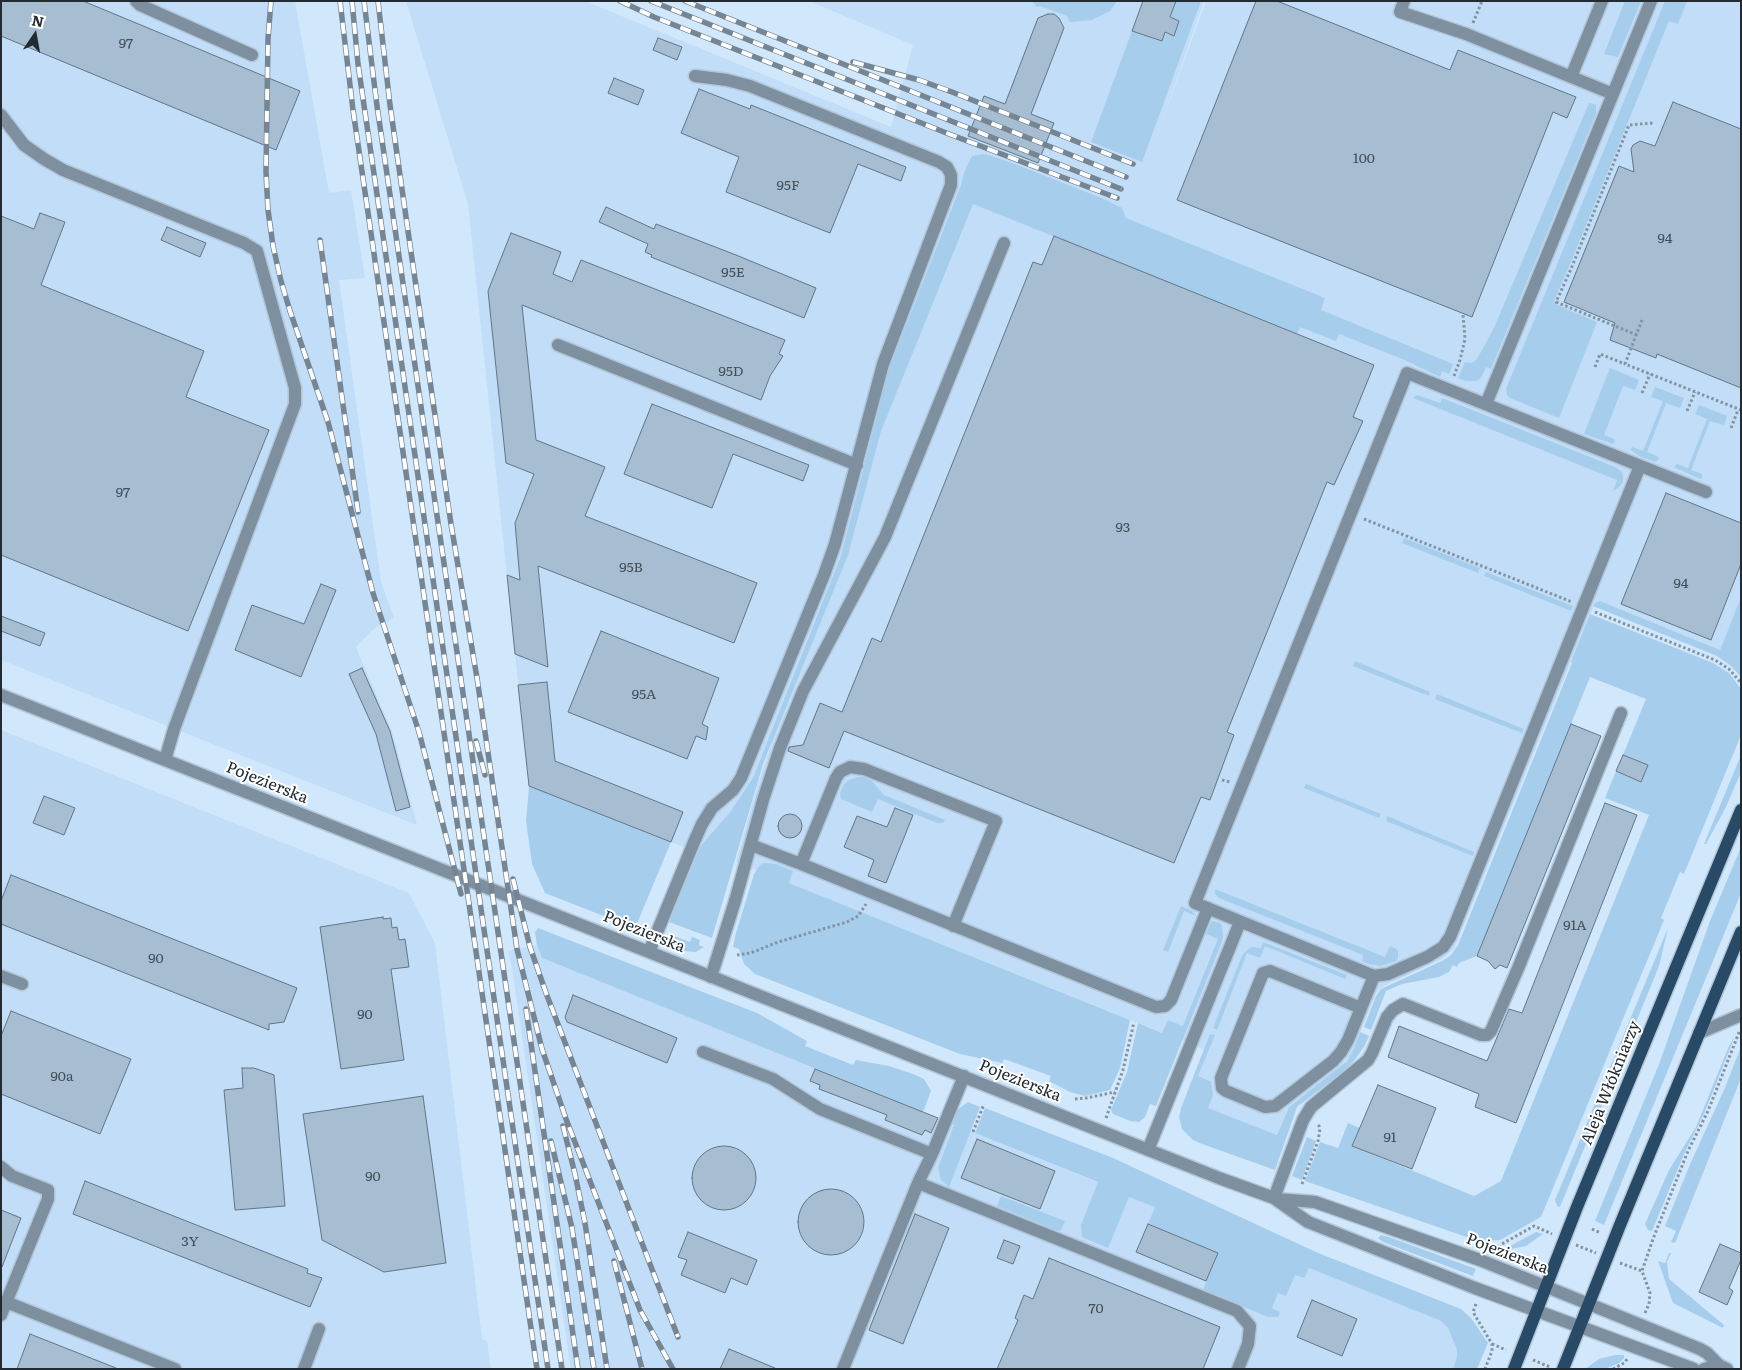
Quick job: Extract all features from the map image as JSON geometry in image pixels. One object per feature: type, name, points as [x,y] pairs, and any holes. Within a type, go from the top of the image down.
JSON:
[{"type":"main road","name":"Aleja Włókniarzy","points":[[1514,1369],[1577,1207],[1741,810]]},
{"type":"main road","points":[[1563,1369],[1741,932]]},
{"type":"street","points":[[136,1],[140,5],[252,55]]},
{"type":"street","points":[[1404,1],[1400,12],[1466,34],[1613,94]]},
{"type":"street","points":[[1571,77],[1602,1]]},
{"type":"street","points":[[1486,404],[1651,1]]},
{"type":"street","points":[[649,952],[702,824],[712,808],[733,790],[740,778],[835,544],[883,364],[948,194],[951,175],[947,167],[939,162],[750,86],[727,80],[695,76]]},
{"type":"street","points":[[1,115],[24,145],[63,170],[244,243],[257,251],[295,388],[295,404],[174,729],[165,760]]},
{"type":"street","points":[[711,977],[772,772],[803,691],[885,537],[1004,243]]},
{"type":"street","points":[[558,345],[857,465]]},
{"type":"street","points":[[1640,466],[1450,937],[1443,947],[1434,954],[1388,974],[1374,976],[1195,903],[1407,373],[1706,492]]},
{"type":"street","name":"Pojezierska","points":[[1,695],[1148,1150],[1274,1198],[1308,1222],[1537,1311],[1694,1369]]},
{"type":"street","points":[[1274,1198],[1303,1120],[1311,1107],[1368,1060],[1387,1017],[1394,1010],[1403,1004],[1482,1036],[1491,1032],[1621,713]]},
{"type":"street","points":[[801,864],[836,778],[840,772],[850,767],[864,769],[996,821],[953,926]]},
{"type":"street","points":[[750,845],[1160,1007],[1168,1004],[1171,1000],[1208,908]]},
{"type":"street","points":[[1148,1150],[1240,922]]},
{"type":"street","points":[[1361,1008],[1270,972],[1264,973],[1220,1078],[1222,1088],[1265,1107],[1274,1106],[1337,1057],[1344,1046],[1361,1008],[1374,976]]},
{"type":"street","points":[[1,976],[22,984]]},
{"type":"street","points":[[1699,1033],[1741,1015]]},
{"type":"street","points":[[703,1052],[773,1079],[820,1109],[932,1154]]},
{"type":"street","points":[[843,1369],[918,1183],[964,1076]]},
{"type":"street","points":[[1,1167],[12,1176],[48,1190],[48,1199],[4,1308],[174,1369]]},
{"type":"street","points":[[918,1183],[1236,1311],[1250,1326],[1248,1344],[1238,1369]]},
{"type":"street","name":"Pojezierska","points":[[1274,1198],[1315,1202],[1471,1257],[1707,1352],[1721,1368]]},
{"type":"street","points":[[304,1369],[319,1329]]},
{"type":"street","name":"Pojezierska","points":[[1704,1369],[1721,1368]]},
{"type":"path","points":[[1636,335],[1556,302],[1629,125],[1653,123]]},
{"type":"path","points":[[1452,379],[1460,360],[1465,339],[1463,314]]},
{"type":"path","points":[[1625,364],[1642,320]]},
{"type":"path","points":[[1596,367],[1600,354],[1740,410],[1732,428]]},
{"type":"path","points":[[1642,393],[1650,374]]},
{"type":"path","points":[[1688,411],[1695,392]]},
{"type":"path","points":[[1351,513],[1575,603]]},
{"type":"path","points":[[1603,615],[1714,660],[1729,669],[1741,683]]},
{"type":"path","points":[[737,955],[751,953],[778,942],[847,922],[858,916],[874,894]]},
{"type":"path","points":[[1106,1118],[1123,1070],[1134,1022]]},
{"type":"path","points":[[1648,1306],[1650,1293],[1642,1271],[1652,1239],[1688,1151],[1708,1111],[1741,1028]]},
{"type":"path","points":[[1075,1099],[1115,1092]]},
{"type":"path","points":[[973,1132],[984,1104]]},
{"type":"path","points":[[1302,1184],[1318,1141],[1320,1129],[1311,1107]]},
{"type":"path","points":[[1496,1253],[1500,1245],[1534,1226],[1548,1232]]},
{"type":"path","points":[[1592,1230],[1601,1233]]},
{"type":"path","points":[[1584,1248],[1593,1252]]},
{"type":"path","points":[[1631,1267],[1642,1271]]},
{"type":"path","points":[[1475,1306],[1473,1312],[1492,1344],[1492,1352],[1485,1369]]},
{"type":"path","points":[[1492,1344],[1501,1348]]},
{"type":"path","points":[[1613,1369],[1624,1364],[1630,1353]]},
{"type":"path","points":[[1533,1360],[1540,1363]]},
{"type":"shaded area","points":[[1,1],[295,1],[329,193],[351,190],[365,278],[339,280],[381,582],[394,618],[375,628],[356,647],[393,734],[417,825],[1,660]]},
{"type":"shaded area","points":[[406,1],[585,1],[891,127],[913,45],[809,1],[1204,1],[1158,132],[1206,1],[1741,1],[1741,597],[1720,650],[1600,601],[1595,603],[1454,949],[1442,959],[1377,991],[1351,1055],[1340,1068],[1293,1103],[1287,1111],[1277,1135],[1207,1108],[1198,1076],[1208,1051],[736,862],[758,783],[771,745],[769,744],[752,785],[699,853],[529,786],[468,204]]},
{"type":"shaded area","points":[[1032,1],[1117,1],[1110,11],[1092,20],[1070,22],[1067,16],[1040,6],[1037,7]]},
{"type":"shaded area","points":[[1176,1],[1201,1],[1142,162],[1091,142],[1132,31],[1162,41],[1165,33],[1174,36],[1179,21],[1170,17]]},
{"type":"shaded area","points":[[1625,1],[1641,1],[1618,57],[1604,54]]},
{"type":"shaded area","points":[[1665,1],[1687,1],[1678,24],[1669,21],[1553,303],[1597,322],[1559,418],[1510,398],[1507,395],[1506,389]]},
{"type":"shaded area","points":[[1589,103],[1596,105],[1596,114],[1491,369],[1486,367],[1481,378],[1477,381],[1466,381],[1458,378],[1465,362],[1472,363],[1477,359],[1494,328]]},
{"type":"shaded area","points":[[985,154],[1104,199],[1122,208],[1126,218],[1325,298],[1321,310],[1453,364],[1449,374],[1442,371],[1440,377],[1405,360],[1339,334],[1336,341],[1300,327],[1297,334],[973,204],[881,431],[848,555],[763,764],[712,938],[669,922],[700,847],[731,811],[753,778],[841,556],[889,369],[961,185],[965,170],[972,156]]},
{"type":"shaded area","points":[[1610,368],[1639,380],[1635,390],[1623,386],[1604,435],[1614,439],[1613,444],[1584,434]]},
{"type":"shaded area","points":[[1655,387],[1684,398],[1680,408],[1666,403],[1647,452],[1657,456],[1659,459],[1656,462],[1639,456],[1630,449],[1632,447],[1643,451],[1663,401],[1651,397]]},
{"type":"shaded area","points":[[1417,395],[1440,403],[1442,398],[1615,467],[1622,472],[1623,482],[1613,491],[1617,480],[1413,398]]},
{"type":"shaded area","points":[[1699,405],[1727,416],[1724,425],[1710,421],[1691,470],[1702,474],[1700,479],[1674,467],[1677,464],[1688,468],[1707,419],[1695,414]]},
{"type":"shaded area","points":[[1404,538],[1480,568],[1478,573],[1402,543]]},
{"type":"shaded area","points":[[1486,572],[1573,606],[1571,611],[1484,576]]},
{"type":"shaded area","points":[[1741,597],[1741,677],[1731,666],[1717,656],[1593,606],[1600,601],[1720,650]]},
{"type":"shaded area","points":[[1590,614],[1713,663],[1729,673],[1741,689],[1741,735],[1684,874],[1680,872],[1661,918],[1664,920],[1541,1217],[1500,1240],[1478,1241],[1305,1181],[1320,1142],[1338,1148],[1348,1123],[1360,1128],[1353,1146],[1474,1196],[1501,1181],[1649,815],[1605,798],[1616,771],[1641,782],[1648,765],[1623,755],[1646,699],[1590,677],[1477,956],[1459,963],[1457,967],[1453,965],[1449,972],[1439,977],[1402,984],[1386,991],[1371,1030],[1364,1027],[1376,996],[1381,989],[1444,960],[1451,955],[1458,945]]},
{"type":"shaded area","points":[[1355,661],[1430,692],[1429,696],[1353,666]]},
{"type":"shaded area","points":[[1437,694],[1524,729],[1522,733],[1435,699]]},
{"type":"shaded area","points":[[1,730],[409,893],[435,943],[482,1339],[487,1341],[491,1369],[1,1369]]},
{"type":"shaded area","points":[[1741,755],[1741,772],[1726,807],[1706,844],[1704,844]]},
{"type":"shaded area","points":[[864,777],[872,781],[884,795],[945,820],[944,822],[937,823],[878,799],[872,812],[841,799],[840,793],[843,786],[847,781]]},
{"type":"shaded area","points":[[1306,784],[1381,814],[1379,818],[1304,788]]},
{"type":"shaded area","points":[[529,786],[671,842],[636,926],[629,926],[545,893],[532,864],[526,821]]},
{"type":"shaded area","points":[[1387,816],[1474,852],[1473,856],[1386,821]]},
{"type":"shaded area","points":[[1741,847],[1741,893],[1604,1225],[1595,1221],[1659,1064],[1710,921]]},
{"type":"shaded area","points":[[764,863],[776,864],[793,871],[789,883],[1130,1020],[1120,1068],[1110,1090],[1085,1096],[1070,1092],[1049,1081],[1051,1076],[1004,1059],[1002,1063],[960,1054],[755,974],[744,964],[739,949],[733,947],[754,874],[760,865]]},
{"type":"shaded area","points":[[1215,889],[1385,957],[1390,946],[1398,951],[1398,958],[1396,961],[1381,966],[1369,964],[1362,961],[1363,955],[1219,898],[1215,894]]},
{"type":"shaded area","points":[[1181,906],[1192,911],[1196,916],[1184,911],[1168,952],[1163,950]]},
{"type":"shaded area","points":[[1213,921],[1220,923],[1222,926],[1223,937],[1221,944],[1156,1106],[1150,1104],[1145,1117],[1139,1122],[1130,1121],[1113,1114],[1111,1110],[1127,1072],[1138,1023],[1162,1033],[1168,1020],[1183,1026],[1218,939],[1206,934]]},
{"type":"shaded area","points":[[538,928],[757,1013],[807,1041],[805,1046],[853,1065],[856,1060],[889,1066],[924,1079],[931,1091],[923,1112],[542,958],[535,932]]},
{"type":"shaded area","points":[[1668,928],[1659,966],[1560,1207],[1557,1206],[1555,1200]]},
{"type":"shaded area","points":[[669,934],[690,942],[692,937],[700,940],[699,945],[704,947],[696,952],[684,951],[674,944]]},
{"type":"shaded area","points":[[1263,942],[1347,975],[1345,979],[1265,946],[1260,958],[1247,953],[1217,1030],[1213,1028],[1242,956],[1248,949],[1253,947],[1261,948]]},
{"type":"shaded area","points":[[537,945],[542,958],[1441,1321],[1448,1328],[1457,1350],[1453,1369],[571,1369],[508,951]]},
{"type":"shaded area","points":[[1360,1032],[1369,1036],[1354,1061],[1344,1071],[1297,1107],[1275,1170],[1202,1144],[1193,1140],[1182,1129],[1179,1117],[1181,1108],[1210,1034],[1215,1035],[1198,1076],[1211,1082],[1213,1095],[1208,1108],[1277,1135],[1289,1107],[1347,1061]]},
{"type":"shaded area","points":[[1735,1036],[1704,1114],[1685,1152],[1652,1231],[1648,1230],[1645,1224],[1669,1170],[1696,1127],[1729,1046]]},
{"type":"shaded area","points":[[1741,1047],[1741,1078],[1675,1243],[1671,1242],[1676,1231],[1665,1226]]},
{"type":"shaded area","points":[[968,1102],[980,1107],[949,1187],[941,1180],[938,1168],[954,1125],[951,1123],[954,1116],[957,1110]]},
{"type":"shaded area","points":[[985,1108],[1113,1158],[1318,1253],[1461,1309],[1471,1318],[1488,1343],[1477,1369],[1453,1369],[1457,1350],[1448,1328],[1441,1321],[1309,1268],[1304,1278],[1295,1275],[1286,1296],[1278,1293],[1272,1308],[1280,1312],[1278,1317],[1268,1317],[1203,1290],[1218,1253],[1148,1224],[1155,1207],[1129,1197],[1108,1248],[1082,1237],[1081,1225],[1098,1182],[975,1133]]},
{"type":"shaded area","points":[[1307,1137],[1316,1141],[1302,1180],[1292,1176]]},
{"type":"shaded area","points":[[1001,1196],[1065,1221],[1061,1230],[1054,1232],[1045,1229],[1046,1226],[997,1206]]},
{"type":"shaded area","points":[[1536,1232],[1543,1234],[1526,1246],[1501,1251]]},
{"type":"shaded area","points":[[1381,1235],[1476,1269],[1473,1276],[1383,1242],[1378,1238]]},
{"type":"shaded area","points":[[1669,1253],[1671,1253],[1667,1262],[1669,1279],[1724,1325],[1723,1328],[1673,1303],[1658,1261],[1665,1263]]},
{"type":"shaded area","points":[[1624,1355],[1624,1358],[1619,1363],[1605,1369],[1585,1369],[1599,1359]]},
{"type":"building","points":[[1,1],[83,1],[300,91],[276,150],[1,36]]},
{"type":"building","points":[[1143,1],[1176,1],[1170,17],[1179,21],[1174,36],[1165,32],[1162,41],[1132,31]]},
{"type":"building","points":[[1256,1],[1277,1],[1450,70],[1458,50],[1576,97],[1567,118],[1553,112],[1472,317],[1177,200]]},
{"type":"building","points":[[1054,14],[1059,18],[1064,28],[1031,114],[1054,123],[1038,163],[968,136],[984,96],[1005,104],[1038,18]]},
{"type":"building","points":[[658,38],[682,47],[677,60],[653,50]]},
{"type":"building","points":[[614,78],[644,90],[638,105],[608,93]]},
{"type":"building","points":[[699,89],[750,109],[751,105],[906,167],[901,181],[858,164],[830,233],[726,192],[739,157],[681,133]]},
{"type":"building","points":[[1673,102],[1741,129],[1741,388],[1657,354],[1656,358],[1610,340],[1615,323],[1564,302],[1619,166],[1634,172],[1631,149],[1633,145],[1640,141],[1655,146]]},
{"type":"building","points":[[606,207],[654,229],[656,224],[816,288],[804,318],[651,257],[652,255],[645,252],[648,244],[599,222]]},
{"type":"building","points":[[40,213],[65,222],[41,285],[204,351],[186,397],[269,430],[188,631],[1,555],[1,216],[34,229]]},
{"type":"building","points":[[167,227],[206,243],[200,257],[161,240]]},
{"type":"building","points":[[511,233],[561,252],[553,274],[572,282],[581,260],[785,340],[779,354],[783,356],[770,376],[761,400],[522,305],[536,440],[605,467],[585,516],[757,583],[734,643],[538,566],[548,667],[515,654],[507,575],[520,580],[515,523],[534,474],[506,463],[488,291]]},
{"type":"building","points":[[1054,236],[1374,365],[1353,417],[1363,421],[1334,485],[1327,482],[1227,732],[1234,735],[1210,800],[1201,797],[1174,863],[844,731],[829,768],[788,751],[789,747],[803,745],[820,703],[842,712],[872,638],[881,642],[1033,262],[1042,265]]},
{"type":"building","points":[[652,404],[809,465],[803,481],[733,454],[712,508],[624,474]]},
{"type":"building","points":[[1666,493],[1741,523],[1741,564],[1711,640],[1621,604]]},
{"type":"building","points":[[321,584],[336,590],[301,677],[235,650],[252,605],[304,624]]},
{"type":"building","points":[[1,616],[45,633],[40,646],[1,631]]},
{"type":"building","points":[[601,631],[719,678],[702,724],[708,727],[706,740],[696,736],[687,759],[568,712]]},
{"type":"building","points":[[362,668],[390,731],[410,807],[396,811],[376,734],[349,674]]},
{"type":"building","points":[[547,682],[555,761],[683,812],[671,842],[529,786],[518,685]]},
{"type":"building","points":[[1571,724],[1601,736],[1507,968],[1500,965],[1495,969],[1488,961],[1477,956]]},
{"type":"building","points":[[1623,755],[1648,765],[1641,782],[1616,771]]},
{"type":"building","points":[[44,796],[75,808],[64,835],[33,823]]},
{"type":"building","points":[[1605,803],[1637,815],[1516,1123],[1475,1107],[1479,1094],[1388,1057],[1399,1026],[1487,1061],[1509,1009],[1522,1013]]},
{"type":"building","points":[[895,808],[913,815],[886,883],[868,876],[874,860],[844,847],[857,816],[887,827]]},
{"type":"building","points":[[790,814],[799,817],[802,826],[799,835],[790,838],[781,835],[778,826],[781,817]]},
{"type":"building","points":[[11,875],[297,988],[284,1022],[269,1024],[269,1030],[1,924],[1,901]]},
{"type":"building","points":[[383,917],[383,919],[391,918],[392,928],[397,927],[399,940],[405,939],[409,967],[391,969],[404,1060],[341,1069],[320,927]]},
{"type":"building","points":[[573,995],[677,1038],[667,1063],[567,1022],[565,1017]]},
{"type":"building","points":[[11,1011],[131,1059],[100,1134],[1,1094],[1,1036]]},
{"type":"building","points":[[242,1068],[254,1068],[274,1075],[285,1206],[235,1210],[224,1090],[243,1088]]},
{"type":"building","points":[[815,1069],[938,1118],[931,1133],[925,1130],[922,1135],[885,1120],[887,1115],[819,1089],[820,1085],[810,1081]]},
{"type":"building","points":[[1378,1085],[1436,1108],[1412,1169],[1352,1146]]},
{"type":"building","points":[[423,1096],[446,1263],[384,1272],[322,1240],[303,1114]]},
{"type":"building","points":[[977,1139],[1055,1171],[1040,1209],[961,1178]]},
{"type":"building","points":[[718,1146],[730,1146],[747,1155],[754,1166],[756,1178],[754,1190],[747,1201],[730,1210],[718,1210],[706,1205],[697,1196],[692,1184],[692,1172],[697,1160],[706,1151]]},
{"type":"building","points":[[85,1181],[308,1269],[307,1273],[322,1278],[310,1307],[73,1214]]},
{"type":"building","points":[[831,1189],[844,1192],[854,1199],[861,1209],[864,1222],[861,1235],[854,1245],[844,1252],[831,1255],[818,1252],[808,1245],[801,1235],[798,1222],[801,1209],[808,1199],[818,1192]]},
{"type":"building","points":[[1,1210],[21,1218],[2,1267],[1,1267]]},
{"type":"building","points":[[915,1214],[949,1228],[903,1344],[869,1330]]},
{"type":"building","points":[[1148,1224],[1218,1253],[1206,1281],[1136,1252]]},
{"type":"building","points":[[688,1232],[757,1260],[747,1285],[731,1278],[725,1293],[681,1275],[687,1260],[678,1257]]},
{"type":"building","points":[[1004,1240],[1020,1246],[1013,1264],[997,1258]]},
{"type":"building","points":[[1720,1244],[1741,1253],[1741,1260],[1729,1288],[1733,1291],[1727,1305],[1699,1292]]},
{"type":"building","points":[[1049,1258],[1220,1327],[1203,1369],[997,1369],[1018,1320],[1015,1318],[1024,1295],[1033,1299]]},
{"type":"building","points":[[1312,1300],[1357,1319],[1342,1356],[1297,1337]]},
{"type":"building","points":[[30,1334],[116,1368],[116,1369],[17,1369]]},
{"type":"building","points":[[729,1349],[775,1368],[775,1369],[720,1369]]},
{"type":"railway","points":[[271,1],[268,39],[266,172],[268,210],[273,246],[290,311],[328,422],[373,593],[419,732],[461,894]]},
{"type":"railway","points":[[340,1],[353,110],[537,1369]]},
{"type":"railway","points":[[352,1],[358,64],[548,1369]]},
{"type":"railway","points":[[364,1],[377,106],[562,1369]]},
{"type":"railway","points":[[378,1],[390,105],[410,245],[517,949],[542,1049],[566,1119],[640,1310],[673,1369]]},
{"type":"railway","points":[[620,1],[654,17],[949,134],[1117,198]]},
{"type":"railway","points":[[651,1],[1121,189]]},
{"type":"railway","points":[[685,1],[1126,177]]},
{"type":"railway","points":[[853,62],[919,80],[952,92],[1133,164]]},
{"type":"railway","points":[[320,240],[358,512]]},
{"type":"railway","points":[[476,741],[485,775]]},
{"type":"railway","points":[[513,879],[530,947],[546,993],[678,1337]]},
{"type":"railway","points":[[526,1009],[578,1369]]},
{"type":"railway","points":[[563,1126],[585,1223],[607,1369]]},
{"type":"railway","points":[[551,1141],[572,1228],[594,1369]]},
{"type":"railway","points":[[614,1261],[642,1369]]}]
